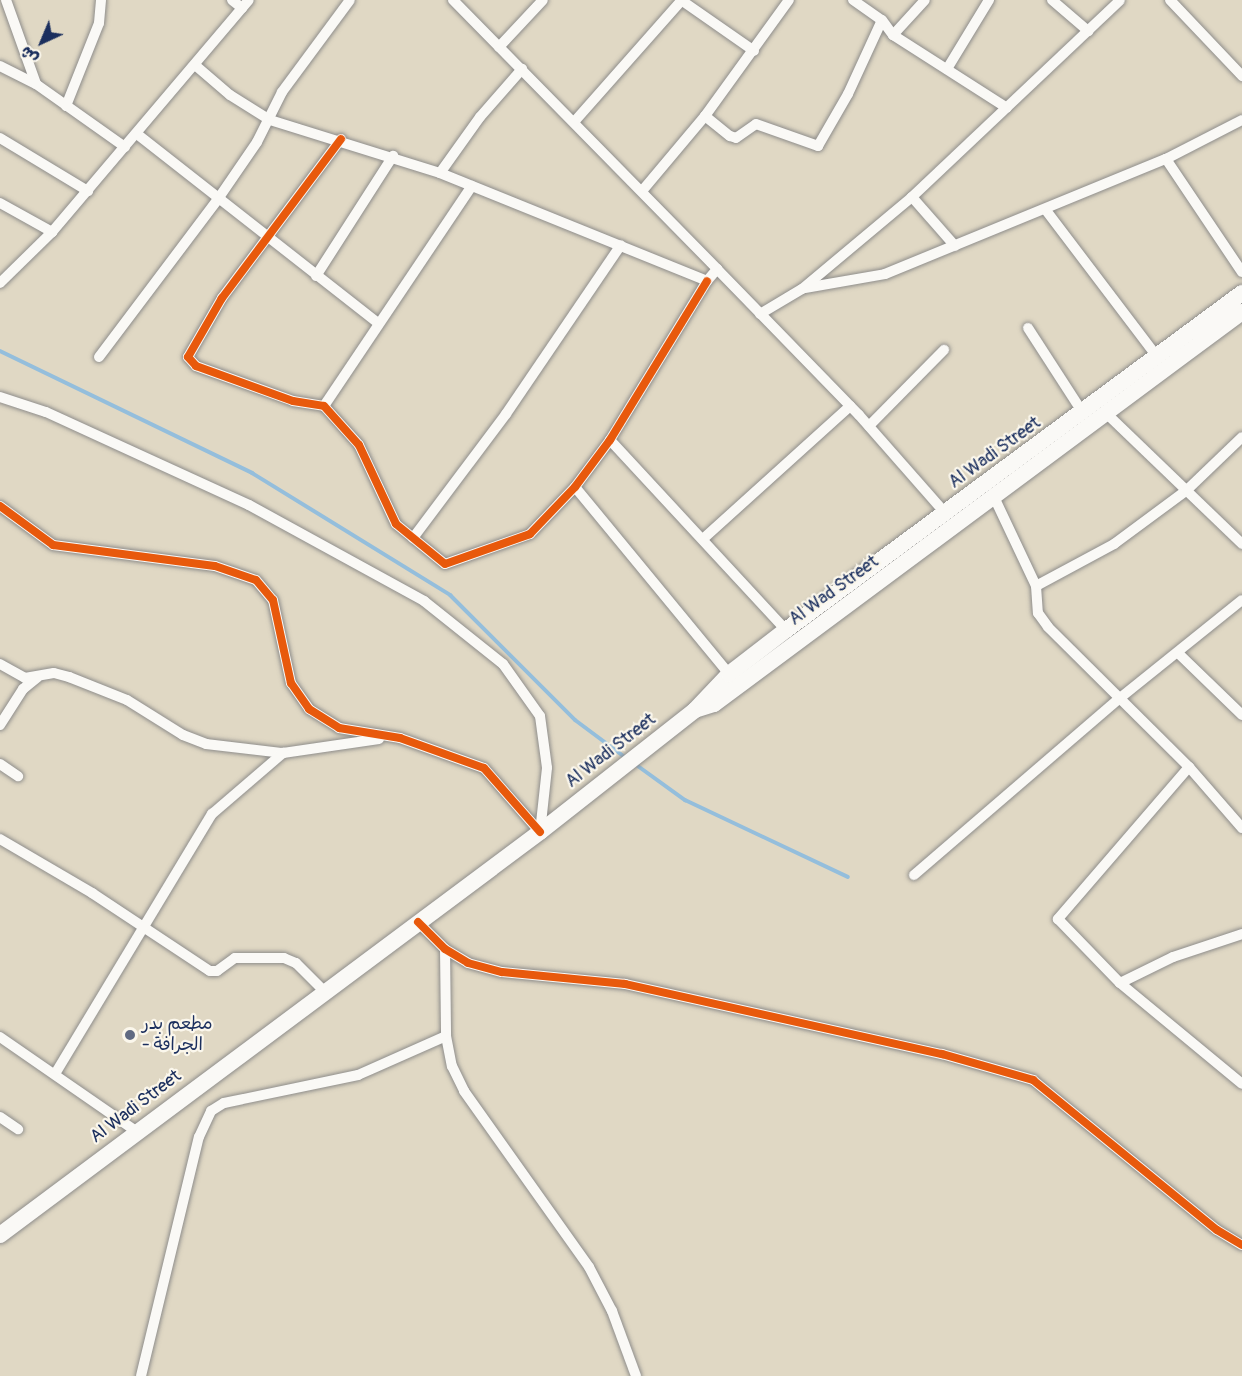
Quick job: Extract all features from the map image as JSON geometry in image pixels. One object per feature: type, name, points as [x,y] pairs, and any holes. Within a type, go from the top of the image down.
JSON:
[{"type":"main road","name":"Al Wadi Street","points":[[0,1235],[136,1131],[540,832],[695,710],[729,674],[786,630],[1158,358],[1242,293]]},
{"type":"main road","name":"Al Wadi Street","points":[[994,497],[1242,312]]},
{"type":"main road","name":"Al Wad Street","points":[[695,710],[714,704],[994,497]]},
{"type":"street","points":[[6,0],[36,84]]},
{"type":"street","points":[[66,106],[99,23],[101,0]]},
{"type":"street","points":[[0,284],[52,232],[246,4],[232,0]]},
{"type":"street","points":[[99,357],[218,199],[270,120],[282,92],[350,0]]},
{"type":"street","points":[[453,0],[850,406],[945,513]]},
{"type":"street","points":[[499,47],[543,0]]},
{"type":"street","points":[[574,122],[681,0],[754,51]]},
{"type":"street","points":[[642,191],[705,116],[789,0]]},
{"type":"street","points":[[853,0],[882,20],[893,35],[1007,108]]},
{"type":"street","points":[[893,35],[925,0]]},
{"type":"street","points":[[947,69],[990,0]]},
{"type":"street","points":[[1052,0],[1088,32]]},
{"type":"street","points":[[760,314],[802,289],[912,197],[1120,0]]},
{"type":"street","points":[[1170,0],[1242,76]]},
{"type":"street","points":[[705,116],[730,136],[736,138],[756,124],[818,146],[848,94],[882,20]]},
{"type":"street","points":[[195,65],[230,95],[270,120],[341,139],[440,173],[621,244],[707,281]]},
{"type":"street","points":[[0,66],[36,84],[125,147]]},
{"type":"street","points":[[440,173],[480,117],[522,69]]},
{"type":"street","points":[[802,289],[885,274],[1166,159],[1242,120]]},
{"type":"street","points":[[137,134],[378,323]]},
{"type":"street","points":[[0,138],[88,190]]},
{"type":"street","points":[[341,139],[222,298],[189,357],[196,366],[250,386],[293,401],[324,406],[352,436],[396,524],[450,565],[530,534],[575,487],[610,440],[707,281],[717,269]]},
{"type":"street","points":[[316,276],[393,156]]},
{"type":"street","points":[[1166,159],[1242,272]]},
{"type":"street","points":[[324,406],[472,186]]},
{"type":"street","points":[[912,197],[955,246]]},
{"type":"street","points":[[0,203],[52,232]]},
{"type":"street","points":[[1046,209],[1158,358]]},
{"type":"street","points":[[413,538],[506,414],[621,244]]},
{"type":"street","points":[[1028,328],[1083,412]]},
{"type":"street","points":[[869,426],[944,350]]},
{"type":"street","points":[[0,397],[46,412],[249,505],[424,601],[503,664],[540,716],[547,768],[540,832]]},
{"type":"street","points":[[704,538],[850,406]]},
{"type":"street","points":[[1106,413],[1242,544]]},
{"type":"street","points":[[1036,586],[1074,562],[1105,549],[1187,490],[1242,437]]},
{"type":"street","points":[[610,440],[704,538],[786,630]]},
{"type":"street","points":[[575,487],[729,674]]},
{"type":"street","points":[[994,497],[1036,586],[1038,613],[1047,627],[1189,767],[1242,828]]},
{"type":"street","points":[[0,506],[53,545],[215,566],[256,580],[273,600],[291,683],[309,709],[339,728],[400,738],[484,768],[540,832]]},
{"type":"street","points":[[914,875],[1120,698],[1242,600]]},
{"type":"street","points":[[1178,653],[1242,715]]},
{"type":"street","points":[[0,664],[25,678],[43,674],[69,677],[127,700],[183,735],[206,744],[283,753],[400,738]]},
{"type":"street","points":[[0,725],[23,689],[43,674]]},
{"type":"street","points":[[55,1074],[142,926],[212,814],[283,753]]},
{"type":"street","points":[[0,764],[18,776]]},
{"type":"street","points":[[1189,767],[1058,919],[1120,983],[1242,1084]]},
{"type":"street","points":[[0,839],[210,970],[217,971],[235,958],[284,958],[296,963],[324,991]]},
{"type":"street","points":[[418,922],[445,949],[468,963],[502,972],[625,984],[942,1054],[1033,1080],[1216,1230],[1242,1245]]},
{"type":"street","points":[[1120,983],[1173,957],[1242,934]]},
{"type":"street","points":[[445,949],[446,1036],[452,1066],[464,1090],[589,1267],[612,1311],[636,1376]]},
{"type":"street","points":[[141,1376],[199,1137],[212,1111],[224,1103],[358,1075],[446,1036]]},
{"type":"street","points":[[0,1037],[136,1131]]},
{"type":"street","points":[[0,1117],[18,1129]]},
{"type":"waterway","points":[[0,351],[252,473],[450,595],[575,720],[626,758]]},
{"type":"waterway","points":[[635,764],[685,800],[848,877]]},
{"type":"cycle path","points":[[341,139],[222,298],[188,357],[196,366],[293,401],[324,406],[359,445],[396,524],[445,564],[530,534],[575,487],[610,440],[707,281]]},
{"type":"cycle path","points":[[0,506],[53,545],[215,566],[256,580],[273,600],[291,683],[309,709],[339,728],[400,738],[484,768],[540,832]]},
{"type":"cycle path","points":[[418,922],[445,949],[468,963],[502,972],[625,984],[942,1054],[1033,1080],[1217,1230],[1242,1245]]},
{"type":"place","name":"مطعم بدر - الجرافة","points":[[130,1035]]}]
